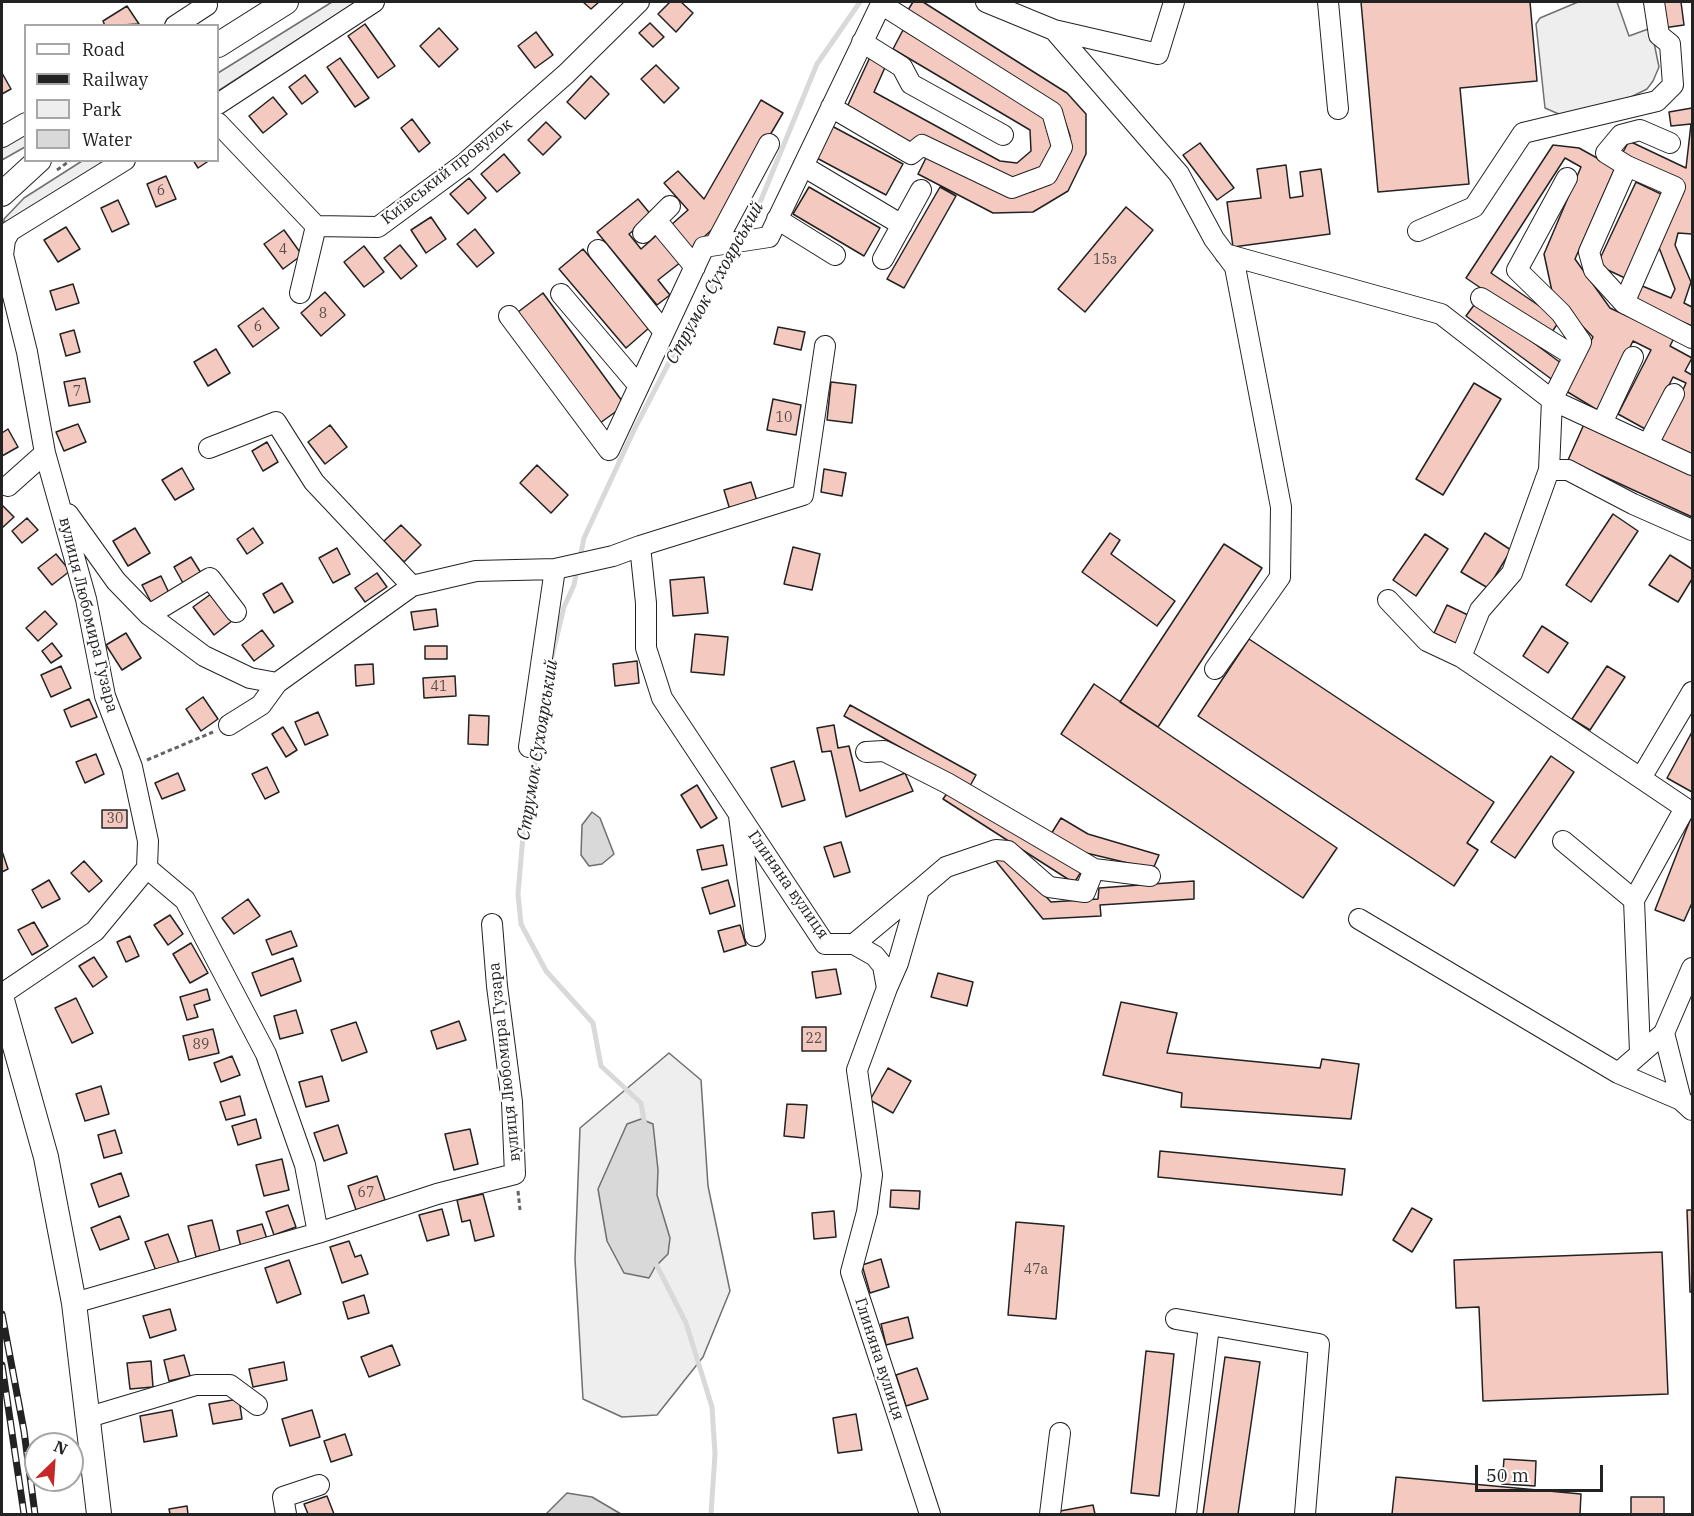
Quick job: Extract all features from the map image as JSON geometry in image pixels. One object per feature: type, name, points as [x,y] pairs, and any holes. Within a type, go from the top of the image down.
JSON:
[{"type":"main road","points":[[219,44],[286,2]]},
{"type":"main road","points":[[2,177],[35,163]]},
{"type":"main road","points":[[2,194],[35,163]]},
{"type":"main road","points":[[2,1000],[46,1157],[74,1303],[99,1515]]},
{"type":"street","points":[[219,103],[374,2]]},
{"type":"street","name":"Київський провулок","points":[[316,225],[378,227],[465,163],[566,74],[639,2]]},
{"type":"street","points":[[986,2],[1054,30],[1158,54],[1174,2]]},
{"type":"street","points":[[1328,2],[1338,109]]},
{"type":"street","points":[[1418,231],[1474,207],[1523,133],[1657,101],[1673,85],[1670,44],[1659,35],[1654,2]]},
{"type":"street","points":[[509,316],[609,450],[704,247],[769,237],[777,219],[881,3],[1052,112],[1062,147],[1047,175],[1012,188],[922,146],[911,154],[831,107]]},
{"type":"street","points":[[178,24],[207,5]]},
{"type":"street","points":[[1054,30],[1179,174],[1214,238],[1235,267],[1281,507],[1280,577],[1215,669]]},
{"type":"street","points":[[862,42],[902,67],[911,84],[1003,135]]},
{"type":"street","points":[[2,137],[24,124]]},
{"type":"street","points":[[219,124],[316,225],[300,293]]},
{"type":"street","points":[[1624,303],[1675,187],[1627,166],[1606,153],[1620,135],[1640,130],[1670,143]]},
{"type":"street","points":[[720,244],[769,144]]},
{"type":"street","name":"вулиця Любомира Гузара","points":[[122,162],[10,231],[5,240],[3,255],[27,352],[45,453],[86,599],[105,696],[132,766],[148,841],[147,868]]},
{"type":"street","points":[[803,166],[902,225]]},
{"type":"street","points":[[1627,166],[1589,252],[1594,270],[1624,303],[1692,338]]},
{"type":"street","points":[[1461,657],[1480,610],[1512,573],[1549,470],[1552,400],[1581,342],[1561,313],[1517,270],[1567,177]]},
{"type":"street","points":[[883,260],[921,190]]},
{"type":"street","points":[[777,219],[835,255]]},
{"type":"street","points":[[656,220],[695,267]]},
{"type":"street","points":[[598,250],[664,332]]},
{"type":"street","points":[[1225,254],[1441,315],[1552,400],[1692,465]]},
{"type":"street","points":[[561,294],[639,386]]},
{"type":"street","points":[[1481,298],[1574,356]]},
{"type":"street","points":[[229,725],[261,705],[277,683],[412,586],[476,571],[562,567],[593,560],[803,495],[825,346]]},
{"type":"street","points":[[1602,423],[1633,357]]},
{"type":"street","points":[[1648,444],[1674,394]]},
{"type":"street","points":[[209,448],[276,422],[314,482],[412,586]]},
{"type":"street","points":[[8,486],[45,453]]},
{"type":"street","points":[[1549,470],[1568,470],[1633,504],[1692,530]]},
{"type":"street","name":"вулиця Любомира Гузара","points":[[59,502],[116,581],[149,615],[204,656],[250,678],[277,683]]},
{"type":"street","name":"Глиняна вулиця","points":[[640,546],[646,603],[646,648],[662,698],[825,944],[854,944],[875,956],[883,966],[886,988],[857,1070],[872,1175],[867,1212],[851,1272],[930,1515]]},
{"type":"street","points":[[529,747],[562,567]]},
{"type":"street","points":[[149,615],[210,578],[236,612]]},
{"type":"street","points":[[1388,600],[1426,641],[1461,657],[1685,808],[1634,900],[1640,1052]]},
{"type":"street","points":[[1641,778],[1692,692]]},
{"type":"street","points":[[866,752],[884,751],[916,767],[1094,869],[1150,876]]},
{"type":"street","points":[[738,812],[755,936]]},
{"type":"street","points":[[1563,841],[1634,900]]},
{"type":"street","points":[[854,944],[946,867],[996,850],[1008,851],[1049,886],[1085,892],[1094,869]]},
{"type":"street","points":[[2,994],[95,931],[147,868],[184,900],[266,1054],[305,1165],[318,1233]]},
{"type":"street","points":[[886,988],[897,963],[919,890]]},
{"type":"street","points":[[1359,919],[1618,1073],[1687,1105]]},
{"type":"street","name":"вулиця Любомира Гузара","points":[[74,1303],[318,1233],[437,1194],[516,1174],[512,1102],[497,986],[492,924]]},
{"type":"street","points":[[1618,1073],[1664,1033],[1692,968]]},
{"type":"street","points":[[1664,1033],[1687,1105]]},
{"type":"street","points":[[1176,1320],[1319,1344],[1305,1515]]},
{"type":"street","points":[[1186,1515],[1209,1326]]},
{"type":"street","points":[[89,1417],[196,1385],[230,1385],[257,1405]]},
{"type":"street","points":[[1050,1515],[1060,1433]]},
{"type":"street","points":[[286,1515],[284,1497],[320,1485]]},
{"type":"path","points":[[132,766],[229,725]]},
{"type":"green space","points":[[332,2],[356,2],[219,90],[219,72]]},
{"type":"green space","points":[[1578,2],[1617,2],[1629,36],[1651,28],[1659,67],[1647,89],[1623,101],[1561,115],[1545,108],[1536,24],[1540,18]]},
{"type":"green space","points":[[24,130],[24,148],[2,160],[2,141]]},
{"type":"green space","points":[[80,162],[107,162],[4,226],[4,219],[24,198]]},
{"type":"green space","points":[[669,1053],[701,1080],[708,1186],[730,1291],[703,1357],[657,1415],[622,1417],[583,1399],[575,1259],[580,1128]]},
{"type":"water","points":[[592,812],[600,818],[614,854],[602,864],[589,866],[581,855],[582,825]]},
{"type":"water","points":[[641,1119],[653,1124],[658,1170],[657,1195],[670,1238],[668,1254],[655,1267],[649,1278],[624,1273],[607,1241],[598,1189],[627,1124]]},
{"type":"water","points":[[567,1493],[592,1497],[621,1514],[546,1514]]},
{"type":"building","points":[[583,2],[599,2],[591,9]]},
{"type":"building","points":[[670,2],[681,2],[693,13],[676,32],[658,14]]},
{"type":"building","points":[[913,2],[923,2],[1067,93],[1086,114],[1086,154],[1068,191],[1033,212],[993,213],[918,174],[928,154],[1010,196],[1034,191],[1052,178],[1067,159],[1070,136],[1060,107],[908,10]]},
{"type":"building","points":[[1361,2],[1530,2],[1537,81],[1460,88],[1469,184],[1378,192]]},
{"type":"building","points":[[1659,2],[1681,2],[1684,25],[1663,28]]},
{"type":"building","points":[[127,6],[139,24],[104,24],[103,21]]},
{"type":"building","points":[[650,23],[664,37],[653,47],[639,33]]},
{"type":"building","points":[[365,24],[395,66],[378,78],[348,36]]},
{"type":"building","points":[[439,28],[458,49],[439,67],[420,46]]},
{"type":"building","points":[[903,30],[1046,115],[1052,144],[1042,170],[1012,181],[905,144],[847,107],[871,55],[887,63],[874,92],[1000,161],[1017,163],[1031,151],[1030,130],[893,49]]},
{"type":"building","points":[[536,32],[553,55],[535,68],[518,46]]},
{"type":"building","points":[[340,58],[369,98],[355,107],[327,67]]},
{"type":"building","points":[[656,65],[679,88],[664,103],[641,79]]},
{"type":"building","points":[[2,73],[11,89],[2,94]]},
{"type":"building","points":[[305,75],[318,92],[302,104],[289,87]]},
{"type":"building","points":[[591,76],[609,94],[585,119],[567,102]]},
{"type":"building","points":[[273,97],[287,114],[263,133],[249,116]]},
{"type":"building","points":[[761,100],[783,113],[717,225],[692,248],[671,225],[688,210],[664,183],[678,171],[704,199]]},
{"type":"building","points":[[1692,108],[1692,234],[1678,233],[1675,245],[1691,282],[1684,303],[1692,307],[1692,326],[1634,301],[1640,285],[1671,298],[1675,289],[1658,245],[1668,227],[1682,182],[1622,154],[1629,141],[1686,168],[1691,124],[1671,126],[1669,112]]},
{"type":"building","points":[[412,119],[430,143],[419,152],[401,128]]},
{"type":"building","points":[[546,122],[561,137],[543,155],[528,140]]},
{"type":"building","points":[[830,125],[903,164],[886,195],[813,156]]},
{"type":"building","points":[[1200,143],[1234,188],[1217,200],[1183,155]]},
{"type":"building","points":[[1553,145],[1579,148],[1615,168],[1575,259],[1610,308],[1674,338],[1670,346],[1692,358],[1685,371],[1692,375],[1692,457],[1661,440],[1686,383],[1673,377],[1647,430],[1618,414],[1651,350],[1633,341],[1599,411],[1566,391],[1593,337],[1553,296],[1544,254],[1581,167],[1565,158],[1491,273],[1560,320],[1550,335],[1466,278]]},
{"type":"building","points":[[504,154],[520,173],[497,192],[481,174]]},
{"type":"building","points":[[194,162],[207,162],[198,168]]},
{"type":"building","points":[[1286,165],[1290,198],[1303,196],[1300,172],[1321,169],[1330,234],[1233,247],[1227,202],[1261,198],[1257,169]]},
{"type":"building","points":[[166,176],[176,199],[156,207],[147,184]]},
{"type":"building","points":[[469,178],[486,198],[468,214],[450,194]]},
{"type":"building","points":[[1636,182],[1663,195],[1625,278],[1597,265]]},
{"type":"building","points":[[809,187],[880,228],[864,256],[793,214]]},
{"type":"building","points":[[940,187],[956,196],[904,288],[887,279]]},
{"type":"building","points":[[638,199],[652,216],[629,234],[641,249],[658,234],[681,262],[658,280],[670,295],[657,305],[597,232]]},
{"type":"building","points":[[118,200],[129,224],[112,232],[101,208]]},
{"type":"building","points":[[1126,207],[1153,230],[1085,312],[1058,289]]},
{"type":"building","points":[[431,217],[446,239],[426,253],[411,230]]},
{"type":"building","points":[[66,227],[80,249],[58,262],[44,240]]},
{"type":"building","points":[[475,229],[494,253],[477,267],[457,244]]},
{"type":"building","points":[[284,230],[302,255],[283,269],[264,244]]},
{"type":"building","points":[[400,245],[417,266],[401,279],[384,258]]},
{"type":"building","points":[[364,246],[384,272],[364,287],[344,262]]},
{"type":"building","points":[[583,249],[649,328],[626,348],[559,269]]},
{"type":"building","points":[[73,284],[79,303],[56,310],[50,291]]},
{"type":"building","points":[[325,292],[345,315],[321,336],[301,313]]},
{"type":"building","points":[[543,293],[625,405],[600,423],[518,312]]},
{"type":"building","points":[[1477,301],[1565,366],[1554,381],[1466,316]]},
{"type":"building","points":[[263,308],[279,328],[253,347],[238,326]]},
{"type":"building","points":[[778,327],[805,332],[801,350],[774,344]]},
{"type":"building","points":[[74,330],[80,352],[66,356],[60,334]]},
{"type":"building","points":[[216,349],[230,373],[208,386],[194,362]]},
{"type":"building","points":[[85,378],[90,402],[69,406],[64,382]]},
{"type":"building","points":[[831,382],[856,385],[852,423],[827,420]]},
{"type":"building","points":[[1474,383],[1501,399],[1443,495],[1416,479]]},
{"type":"building","points":[[773,399],[801,405],[796,435],[767,430]]},
{"type":"building","points":[[1585,422],[1692,472],[1692,517],[1568,460]]},
{"type":"building","points":[[78,424],[86,442],[64,451],[56,432]]},
{"type":"building","points":[[330,425],[347,447],[325,464],[308,442]]},
{"type":"building","points":[[8,429],[18,447],[2,456],[2,433]]},
{"type":"building","points":[[267,442],[278,462],[263,471],[252,451]]},
{"type":"building","points":[[537,465],[568,495],[551,513],[520,483]]},
{"type":"building","points":[[182,468],[194,489],[175,500],[162,480]]},
{"type":"building","points":[[824,469],[846,473],[842,496],[821,492]]},
{"type":"building","points":[[751,482],[757,501],[730,510],[724,490]]},
{"type":"building","points":[[2,507],[14,517],[2,528]]},
{"type":"building","points":[[1613,514],[1638,531],[1591,602],[1566,585]]},
{"type":"building","points":[[27,518],[38,530],[22,543],[12,531]]},
{"type":"building","points":[[401,525],[421,545],[404,562],[384,541]]},
{"type":"building","points":[[135,528],[150,553],[128,566],[113,541]]},
{"type":"building","points":[[253,528],[263,543],[247,554],[237,539]]},
{"type":"building","points":[[1110,533],[1120,540],[1111,554],[1175,601],[1157,626],[1082,572]]},
{"type":"building","points":[[1485,533],[1511,550],[1488,588],[1461,572]]},
{"type":"building","points":[[1425,534],[1448,549],[1416,596],[1393,580]]},
{"type":"building","points":[[1224,544],[1262,568],[1158,727],[1120,702]]},
{"type":"building","points":[[793,547],[820,554],[812,590],[784,584]]},
{"type":"building","points":[[337,548],[350,574],[333,583],[319,558]]},
{"type":"building","points":[[56,554],[70,571],[52,585],[38,568]]},
{"type":"building","points":[[1670,555],[1692,569],[1692,579],[1678,602],[1649,585]]},
{"type":"building","points":[[191,557],[201,573],[183,583],[174,567]]},
{"type":"building","points":[[377,573],[387,587],[365,602],[355,588]]},
{"type":"building","points":[[161,576],[170,595],[152,604],[142,585]]},
{"type":"building","points":[[704,577],[708,613],[673,616],[670,580]]},
{"type":"building","points":[[282,583],[293,602],[274,613],[263,594]]},
{"type":"building","points":[[211,594],[232,621],[214,635],[193,607]]},
{"type":"building","points":[[1447,605],[1470,616],[1457,644],[1434,633]]},
{"type":"building","points":[[436,609],[438,626],[414,630],[411,612]]},
{"type":"building","points":[[45,611],[57,624],[38,641],[26,628]]},
{"type":"building","points":[[1542,626],[1568,643],[1548,673],[1523,656]]},
{"type":"building","points":[[262,630],[274,646],[254,661],[242,645]]},
{"type":"building","points":[[126,633],[141,658],[122,670],[106,645]]},
{"type":"building","points":[[695,634],[728,637],[724,675],[691,672]]},
{"type":"building","points":[[1249,639],[1494,802],[1467,843],[1478,850],[1454,886],[1198,716]]},
{"type":"building","points":[[52,643],[62,656],[51,663],[42,651]]},
{"type":"building","points":[[425,646],[447,646],[447,659],[425,659]]},
{"type":"building","points":[[637,661],[639,683],[615,686],[613,664]]},
{"type":"building","points":[[373,664],[374,684],[356,686],[355,665]]},
{"type":"building","points":[[61,666],[71,688],[51,697],[41,675]]},
{"type":"building","points":[[1607,666],[1625,677],[1590,730],[1572,719]]},
{"type":"building","points":[[455,676],[456,696],[424,698],[423,678]]},
{"type":"building","points":[[1094,684],[1337,848],[1303,898],[1061,734]]},
{"type":"building","points":[[203,697],[218,719],[201,731],[186,709]]},
{"type":"building","points":[[89,699],[97,717],[71,727],[64,710]]},
{"type":"building","points":[[850,705],[976,775],[970,786],[844,716]]},
{"type":"building","points":[[318,712],[328,735],[305,745],[295,722]]},
{"type":"building","points":[[469,715],[489,716],[488,745],[468,744]]},
{"type":"building","points":[[834,725],[838,748],[849,746],[860,791],[905,773],[913,791],[846,817],[831,751],[822,752],[817,728]]},
{"type":"building","points":[[283,727],[297,750],[286,757],[272,734]]},
{"type":"building","points":[[1692,732],[1692,792],[1667,778]]},
{"type":"building","points":[[96,754],[104,774],[85,783],[76,762]]},
{"type":"building","points":[[1551,756],[1574,772],[1515,858],[1491,842]]},
{"type":"building","points":[[794,761],[805,800],[782,807],[771,768]]},
{"type":"building","points":[[267,767],[279,792],[265,799],[252,774]]},
{"type":"building","points":[[178,773],[185,790],[162,799],[155,783]]},
{"type":"building","points":[[697,785],[717,818],[701,828],[681,795]]},
{"type":"building","points":[[950,789],[1081,872],[1074,883],[943,799]]},
{"type":"building","points":[[102,810],[127,810],[127,828],[102,828]]},
{"type":"building","points":[[1692,815],[1692,903],[1684,921],[1655,910]]},
{"type":"building","points":[[1061,818],[1088,834],[1159,855],[1153,869],[1082,852],[1051,834]]},
{"type":"building","points":[[841,842],[850,872],[834,877],[824,847]]},
{"type":"building","points":[[723,845],[727,865],[702,870],[697,850]]},
{"type":"building","points":[[2,851],[8,869],[2,872]]},
{"type":"building","points":[[1006,854],[1051,902],[1098,899],[1099,888],[1194,881],[1194,899],[1100,905],[1101,916],[1043,919],[995,860]]},
{"type":"building","points":[[84,861],[102,881],[89,892],[71,873]]},
{"type":"building","points":[[49,880],[60,899],[42,908],[32,890]]},
{"type":"building","points":[[728,880],[735,906],[710,914],[702,888]]},
{"type":"building","points":[[248,899],[260,916],[234,934],[222,918]]},
{"type":"building","points":[[170,915],[183,934],[168,945],[154,925]]},
{"type":"building","points":[[34,922],[48,946],[32,955],[18,930]]},
{"type":"building","points":[[740,925],[746,945],[724,952],[718,931]]},
{"type":"building","points":[[291,931],[297,946],[272,955],[266,940]]},
{"type":"building","points":[[130,936],[139,956],[126,962],[117,942]]},
{"type":"building","points":[[191,943],[208,973],[190,983],[173,954]]},
{"type":"building","points":[[94,957],[107,977],[93,987],[79,966]]},
{"type":"building","points":[[293,958],[301,981],[261,996],[252,973]]},
{"type":"building","points":[[836,969],[841,994],[816,998],[812,972]]},
{"type":"building","points":[[938,973],[973,982],[967,1006],[931,997]]},
{"type":"building","points":[[207,989],[210,1000],[194,1005],[198,1017],[187,1020],[180,997]]},
{"type":"building","points":[[76,998],[93,1033],[72,1043],[55,1008]]},
{"type":"building","points":[[1121,1002],[1177,1013],[1167,1053],[1320,1068],[1322,1059],[1359,1064],[1351,1119],[1181,1107],[1182,1093],[1103,1075]]},
{"type":"building","points":[[296,1010],[303,1033],[280,1039],[274,1016]]},
{"type":"building","points":[[459,1021],[466,1040],[437,1049],[431,1031]]},
{"type":"building","points":[[356,1022],[367,1052],[342,1061],[331,1030]]},
{"type":"building","points":[[802,1027],[826,1027],[826,1051],[802,1051]]},
{"type":"building","points":[[213,1029],[219,1053],[189,1060],[183,1036]]},
{"type":"building","points":[[232,1056],[240,1075],[221,1082],[214,1063]]},
{"type":"building","points":[[888,1068],[911,1081],[893,1113],[870,1100]]},
{"type":"building","points":[[322,1076],[329,1101],[306,1107],[299,1082]]},
{"type":"building","points":[[101,1086],[109,1114],[85,1121],[76,1094]]},
{"type":"building","points":[[240,1096],[245,1115],[226,1120],[220,1102]]},
{"type":"building","points":[[787,1104],[807,1105],[804,1138],[784,1136]]},
{"type":"building","points":[[256,1119],[261,1138],[238,1145],[232,1126]]},
{"type":"building","points":[[338,1125],[347,1153],[324,1161],[314,1133]]},
{"type":"building","points":[[470,1129],[478,1164],[454,1170],[445,1134]]},
{"type":"building","points":[[115,1130],[122,1153],[104,1158],[98,1135]]},
{"type":"building","points":[[1160,1151],[1345,1169],[1342,1195],[1158,1177]]},
{"type":"building","points":[[282,1159],[289,1190],[264,1196],[256,1165]]},
{"type":"building","points":[[121,1173],[129,1196],[99,1207],[91,1184]]},
{"type":"building","points":[[377,1176],[385,1200],[356,1210],[348,1186]]},
{"type":"building","points":[[891,1190],[920,1191],[919,1209],[890,1207]]},
{"type":"building","points":[[483,1194],[494,1236],[475,1241],[470,1220],[462,1222],[457,1200]]},
{"type":"building","points":[[288,1205],[296,1227],[274,1235],[266,1212]]},
{"type":"building","points":[[1412,1208],[1432,1219],[1412,1252],[1393,1240]]},
{"type":"building","points":[[442,1209],[449,1235],[427,1241],[419,1215]]},
{"type":"building","points":[[1687,1210],[1692,1210],[1692,1292],[1690,1292]]},
{"type":"building","points":[[834,1211],[836,1237],[814,1239],[812,1213]]},
{"type":"building","points":[[120,1216],[129,1239],[100,1250],[91,1228]]},
{"type":"building","points":[[212,1220],[220,1251],[196,1257],[188,1226]]},
{"type":"building","points":[[1016,1222],[1064,1226],[1056,1319],[1008,1315]]},
{"type":"building","points":[[262,1224],[267,1239],[241,1247],[237,1231]]},
{"type":"building","points":[[168,1234],[179,1263],[156,1271],[145,1242]]},
{"type":"building","points":[[349,1241],[355,1257],[361,1255],[368,1274],[342,1283],[330,1247]]},
{"type":"building","points":[[1662,1252],[1668,1394],[1483,1401],[1479,1307],[1456,1308],[1454,1260]]},
{"type":"building","points":[[881,1259],[889,1287],[870,1293],[862,1265]]},
{"type":"building","points":[[289,1260],[301,1294],[277,1303],[265,1268]]},
{"type":"building","points":[[364,1295],[369,1313],[348,1319],[343,1302]]},
{"type":"building","points":[[170,1309],[176,1330],[150,1338],[143,1316]]},
{"type":"building","points":[[908,1317],[913,1338],[886,1345],[881,1324]]},
{"type":"building","points":[[392,1345],[400,1365],[369,1377],[361,1357]]},
{"type":"building","points":[[1146,1351],[1174,1354],[1159,1496],[1131,1493]]},
{"type":"building","points":[[184,1355],[190,1376],[169,1381],[164,1360]]},
{"type":"building","points":[[1225,1357],[1260,1362],[1238,1514],[1203,1514]]},
{"type":"building","points":[[151,1361],[153,1387],[130,1389],[127,1363]]},
{"type":"building","points":[[284,1362],[287,1380],[253,1387],[249,1369]]},
{"type":"building","points":[[917,1368],[928,1399],[906,1406],[896,1375]]},
{"type":"building","points":[[239,1399],[242,1419],[213,1424],[209,1404]]},
{"type":"building","points":[[172,1410],[177,1436],[144,1442],[140,1416]]},
{"type":"building","points":[[312,1410],[320,1437],[290,1446],[282,1419]]},
{"type":"building","points":[[856,1414],[862,1450],[838,1453],[833,1418]]},
{"type":"building","points":[[345,1434],[352,1455],[331,1462],[324,1441]]},
{"type":"building","points":[[1504,1459],[1536,1461],[1535,1486],[1502,1484]]},
{"type":"building","points":[[1396,1477],[1581,1494],[1580,1514],[1392,1514]]},
{"type":"building","points":[[327,1496],[334,1514],[308,1514],[304,1504]]},
{"type":"building","points":[[1631,1497],[1664,1497],[1664,1514],[1631,1514]]},
{"type":"building","points":[[1093,1505],[1095,1514],[1060,1514],[1060,1511]]},
{"type":"building","points":[[187,1506],[188,1514],[170,1514],[169,1509]]},
{"type":"waterway","name":"Струмок Сухоярський","points":[[744,236],[817,64],[860,2]]},
{"type":"waterway","name":"Струмок Сухоярський","points":[[580,558],[584,538],[635,428],[700,303],[729,264],[738,247]]},
{"type":"waterway","name":"Струмок Сухоярський","points":[[551,661],[564,607],[574,585],[577,570]]},
{"type":"waterway","name":"Струмок Сухоярський","points":[[538,748],[525,813],[518,894],[521,924],[546,971],[593,1023],[601,1066],[641,1103],[645,1126]]},
{"type":"waterway","name":"Струмок Сухоярський","points":[[654,1260],[686,1323],[712,1407],[715,1454],[711,1514]]},
{"type":"railway","points":[[2,1314],[24,1431],[35,1514]]},
{"type":"railway","points":[[2,1365],[24,1514]]}]
